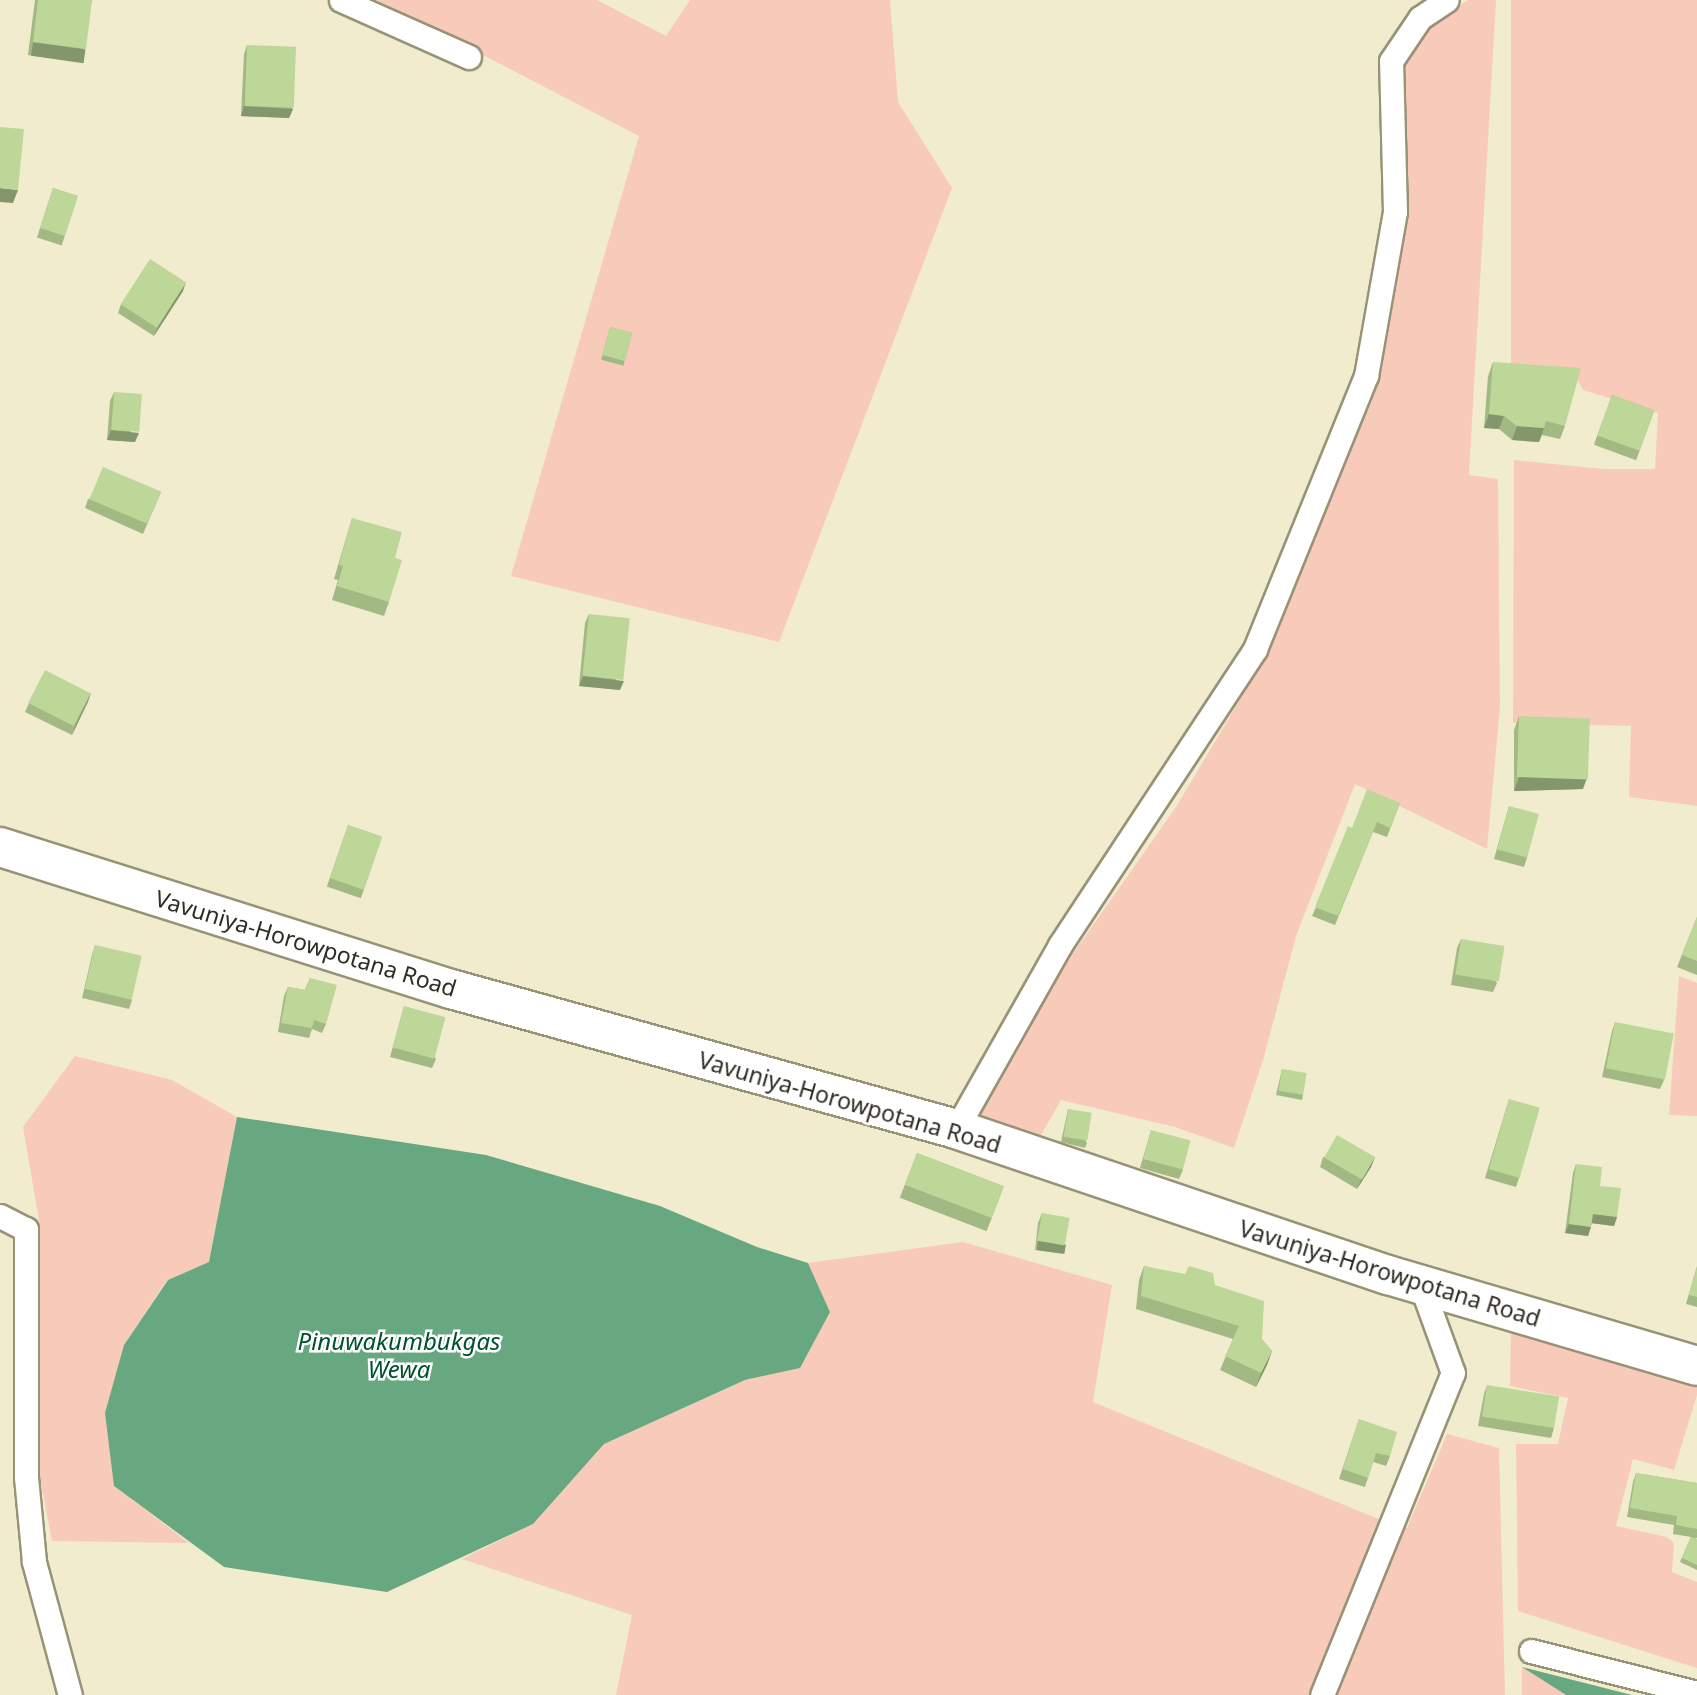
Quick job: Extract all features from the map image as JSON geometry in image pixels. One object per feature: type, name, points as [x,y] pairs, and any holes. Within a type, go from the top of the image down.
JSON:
[{"type":"highway","name":"Vavuniya-Horowpotana Road","points":[[0,848],[451,989],[956,1129],[1421,1285],[1697,1366]]},
{"type":"street","points":[[341,0],[469,57]]},
{"type":"street","points":[[956,1129],[1060,945],[1255,649],[1366,376],[1395,212],[1391,61],[1420,18],[1447,0]]},
{"type":"street","points":[[0,1216],[26,1228],[26,1477],[34,1562],[70,1695]]},
{"type":"street","points":[[1322,1695],[1453,1373],[1421,1285]]},
{"type":"street","points":[[1531,1651],[1697,1693]]},
{"type":"shaded area","points":[[377,0],[597,0],[666,36],[690,0],[890,0],[898,102],[952,188],[779,642],[511,576],[639,136]]},
{"type":"shaded area","points":[[1468,0],[1496,0],[1469,475],[1498,479],[1500,707],[1487,849],[1355,784],[1296,936],[1264,1057],[1234,1148],[1175,1127],[1061,1100],[1033,1149],[968,1123],[1072,955],[1176,807],[1267,654],[1376,380],[1408,215],[1404,58],[1439,18]]},
{"type":"shaded area","points":[[1511,0],[1697,0],[1697,806],[1629,797],[1631,726],[1513,723],[1514,460],[1603,469],[1655,469],[1658,413],[1583,390],[1576,377],[1511,373]]},
{"type":"shaded area","points":[[1679,976],[1697,983],[1697,1116],[1669,1115]]},
{"type":"shaded area","points":[[75,1056],[172,1080],[237,1117],[209,1263],[167,1280],[124,1345],[114,1486],[189,1543],[52,1541],[40,1478],[40,1226],[23,1127]]},
{"type":"shaded area","points":[[963,1242],[1112,1285],[1093,1402],[1381,1520],[1407,1528],[1447,1434],[1499,1448],[1505,1695],[616,1695],[632,1615],[462,1559],[533,1524],[604,1444],[745,1380],[800,1367],[830,1312],[808,1263]]},
{"type":"shaded area","points":[[1511,1322],[1697,1386],[1697,1395],[1674,1470],[1633,1459],[1616,1526],[1667,1537],[1674,1543],[1672,1572],[1697,1582],[1697,1668],[1518,1611],[1516,1444],[1558,1444],[1568,1398],[1510,1386]]},
{"type":"shaded area","points":[[1522,1667],[1566,1695],[1522,1695]]},
{"type":"water","name":"Pinuwakumbukgas Wewa","points":[[237,1117],[486,1155],[660,1206],[757,1247],[808,1263],[830,1312],[800,1368],[745,1380],[604,1444],[533,1524],[387,1592],[224,1567],[114,1486],[105,1413],[124,1345],[168,1280],[209,1262]]},
{"type":"water","points":[[1522,1667],[1632,1695],[1566,1695]]},
{"type":"building","points":[[38,0],[92,0],[86,49],[33,42]]},
{"type":"building","points":[[247,45],[296,47],[294,108],[245,106]]},
{"type":"building","points":[[0,127],[24,129],[18,190],[0,188]]},
{"type":"building","points":[[53,188],[78,196],[65,236],[40,228]]},
{"type":"building","points":[[150,259],[186,282],[157,328],[121,304]]},
{"type":"building","points":[[610,327],[632,333],[625,361],[602,355]]},
{"type":"building","points":[[1493,362],[1581,368],[1565,426],[1546,421],[1544,428],[1517,426],[1504,416],[1489,414]]},
{"type":"building","points":[[114,392],[142,394],[139,432],[111,430]]},
{"type":"building","points":[[1612,395],[1654,410],[1640,451],[1597,435]]},
{"type":"building","points":[[103,467],[161,492],[147,524],[89,499]]},
{"type":"building","points":[[352,518],[402,532],[395,558],[402,560],[389,602],[337,586],[343,566],[339,565]]},
{"type":"building","points":[[589,614],[630,618],[623,680],[583,676]]},
{"type":"building","points":[[45,670],[90,693],[74,726],[28,703]]},
{"type":"building","points":[[1519,716],[1590,718],[1588,779],[1517,777]]},
{"type":"building","points":[[1367,789],[1400,803],[1390,828],[1377,822],[1338,916],[1315,907],[1348,826],[1352,828]]},
{"type":"building","points":[[1509,806],[1539,814],[1527,857],[1497,849]]},
{"type":"building","points":[[348,825],[382,837],[364,890],[330,878]]},
{"type":"building","points":[[1697,917],[1697,961],[1682,955]]},
{"type":"building","points":[[1461,939],[1504,946],[1499,981],[1455,975]]},
{"type":"building","points":[[95,945],[142,956],[132,1000],[85,989]]},
{"type":"building","points":[[310,978],[337,985],[326,1024],[314,1020],[312,1028],[281,1023],[288,987],[306,990]]},
{"type":"building","points":[[404,1006],[446,1017],[434,1059],[393,1048]]},
{"type":"building","points":[[1615,1022],[1674,1033],[1665,1080],[1606,1068]]},
{"type":"building","points":[[1282,1069],[1307,1073],[1303,1095],[1279,1091]]},
{"type":"building","points":[[1509,1099],[1540,1108],[1520,1178],[1489,1169]]},
{"type":"building","points":[[1068,1109],[1092,1113],[1087,1140],[1064,1137]]},
{"type":"building","points":[[1151,1130],[1191,1141],[1183,1170],[1143,1159]]},
{"type":"building","points":[[1337,1135],[1375,1157],[1362,1180],[1324,1158]]},
{"type":"building","points":[[917,1153],[1004,1186],[992,1218],[905,1185]]},
{"type":"building","points":[[1576,1164],[1602,1167],[1600,1186],[1621,1188],[1617,1217],[1593,1214],[1591,1227],[1569,1224]]},
{"type":"building","points":[[1042,1213],[1070,1218],[1065,1245],[1037,1241]]},
{"type":"building","points":[[1144,1266],[1185,1274],[1189,1266],[1213,1273],[1215,1285],[1264,1301],[1262,1340],[1272,1351],[1261,1373],[1225,1356],[1239,1326],[1141,1296]]},
{"type":"building","points":[[1697,1267],[1697,1297],[1689,1295]]},
{"type":"building","points":[[1487,1385],[1559,1396],[1554,1428],[1482,1417]]},
{"type":"building","points":[[1359,1419],[1397,1432],[1390,1456],[1376,1453],[1368,1478],[1343,1469]]},
{"type":"building","points":[[1636,1473],[1697,1483],[1697,1529],[1676,1525],[1677,1516],[1630,1508]]},
{"type":"building","points":[[1691,1537],[1697,1539],[1697,1565],[1682,1558]]}]
